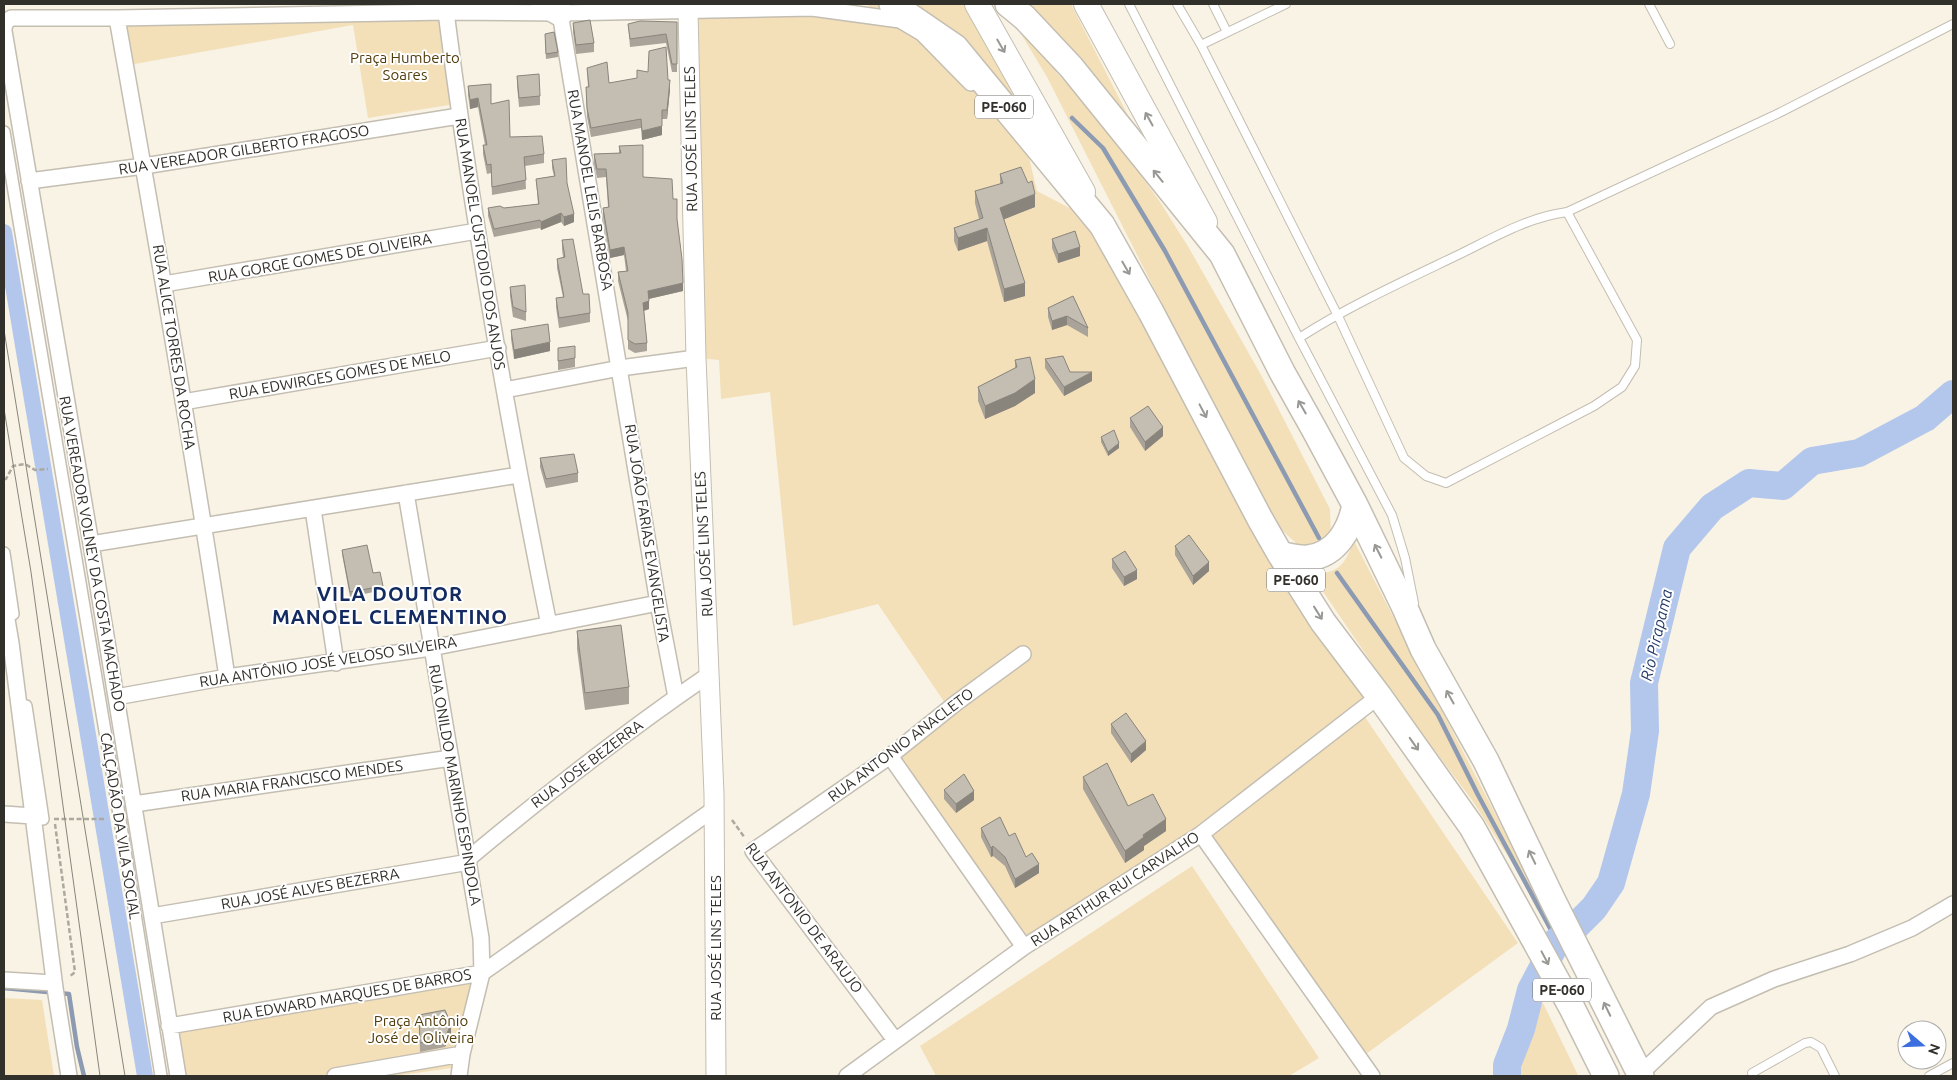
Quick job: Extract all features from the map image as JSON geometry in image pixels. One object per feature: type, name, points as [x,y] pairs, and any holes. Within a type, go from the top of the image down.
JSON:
[{"type":"highway","name":"PE-060","points":[[892,4],[955,47],[1102,225],[1151,312],[1280,554],[1323,622],[1379,696],[1472,827],[1522,915],[1604,1072]]},
{"type":"highway","name":"PE-060","points":[[1008,4],[1025,18],[1071,68],[1222,254],[1282,372],[1354,505],[1398,593],[1422,649],[1486,761],[1553,901],[1637,1068]]},
{"type":"highway","points":[[1280,554],[1307,559],[1328,551],[1347,532],[1354,505]]},
{"type":"main road","points":[[977,4],[1102,225]]},
{"type":"main road","points":[[1093,6],[1132,88],[1222,254]]},
{"type":"street","name":"RUA JOSÉ LINS TELES","points":[[687,7],[696,358],[714,809],[716,1076]]},
{"type":"street","points":[[5,25],[116,18],[446,12],[552,8],[812,8],[900,20],[922,33],[980,92],[1022,128]]},
{"type":"street","name":"RUA MANOEL LELIS BARBOSA","points":[[552,8],[620,368]]},
{"type":"street","name":"RUA MANOEL CUSTODIO DOS ANJOS","points":[[446,12],[459,116],[477,231],[519,475],[549,624]]},
{"type":"street","name":"RUA ALICE TORRES DA ROCHA","points":[[116,18],[144,166],[228,677]]},
{"type":"street","name":"RUA VEREADOR VOLNEY DA COSTA MACHADO","points":[[5,25],[29,181],[91,544],[178,1076]]},
{"type":"street","name":"RUA VEREADOR GILBERTO FRAGOSO","points":[[29,181],[144,166],[459,116]]},
{"type":"street","name":"CALÇADÃO DA VILA SOCIAL","points":[[4,132],[119,814],[160,1076]]},
{"type":"street","name":"RUA GORGE GOMES DE OLIVEIRA","points":[[164,284],[477,231]]},
{"type":"street","name":"RUA EDWIRGES GOMES DE MELO","points":[[183,402],[498,348]]},
{"type":"street","points":[[505,390],[620,368],[696,358]]},
{"type":"street","name":"RUA JOÃO FARIAS EVANGELISTA","points":[[620,368],[658,603],[676,697]]},
{"type":"street","points":[[91,544],[519,475]]},
{"type":"street","name":"RUA ONILDO MARINHO ESPINDOLA","points":[[406,493],[481,938],[482,973],[462,1054],[459,1076]]},
{"type":"street","points":[[312,509],[336,662]]},
{"type":"street","points":[[4,553],[43,819],[33,816],[4,814]]},
{"type":"street","points":[[4,602],[7,643],[33,816],[55,990],[69,1076]]},
{"type":"street","name":"RUA ANTÔNIO JOSÉ VELOSO SILVEIRA","points":[[116,697],[228,677],[431,648],[658,603]]},
{"type":"street","name":"RUA ANTONIO ANACLETO","points":[[753,851],[890,756],[956,703],[1023,654]]},
{"type":"street","name":"RUA JOSE BEZERRA","points":[[468,861],[548,792],[710,674]]},
{"type":"street","name":"RUA ARTHUR RUI CARVALHO","points":[[847,1076],[1024,947],[1201,834],[1379,696]]},
{"type":"street","points":[[890,756],[1024,947]]},
{"type":"street","name":"RUA MARIA FRANCISCO MENDES","points":[[134,804],[451,758]]},
{"type":"street","name":"RUA EDWARD MARQUES DE BARROS","points":[[169,1026],[482,973],[714,809]]},
{"type":"street","points":[[1201,834],[1363,1073]]},
{"type":"street","name":"RUA ANTONIO DE ARAUJO","points":[[753,851],[895,1040]]},
{"type":"street","name":"RUA JOSÉ ALVES BEZERRA","points":[[152,916],[468,861]]},
{"type":"street","points":[[1637,1068],[1712,1007],[1774,979],[1850,954],[1912,928],[1953,904]]},
{"type":"street","points":[[4,980],[55,990]]},
{"type":"street","points":[[335,1076],[462,1054]]},
{"type":"lane","points":[[1128,4],[1392,516],[1405,558],[1422,649]]},
{"type":"lane","points":[[1177,4],[1201,45],[1338,316],[1404,458],[1426,476],[1446,482],[1594,406],[1622,387],[1635,366],[1637,340],[1567,212]]},
{"type":"lane","points":[[1213,4],[1227,32]]},
{"type":"lane","points":[[1201,45],[1286,4]]},
{"type":"lane","points":[[1649,4],[1670,44]]},
{"type":"lane","points":[[1299,338],[1371,297],[1521,225],[1549,215],[1567,212],[1779,113],[1953,24]]},
{"type":"lane","points":[[1118,44],[1125,59],[1132,88]]},
{"type":"lane","points":[[1751,1075],[1806,1043],[1812,1042],[1821,1048],[1836,1076]]},
{"type":"lane","points":[[1929,1076],[1953,1063]]},
{"type":"path","points":[[4,479],[6,479],[13,466],[25,464],[37,470],[48,469]]},
{"type":"path","points":[[55,990],[75,972],[52,819],[89,819],[96,821],[107,819]]},
{"type":"path","name":"RUA ANTONIO DE ARAUJO","points":[[731,819],[753,851]]},
{"type":"green space","points":[[867,4],[892,4],[1022,128],[1037,191],[1102,225],[1199,403],[1379,696],[1201,834],[1024,946],[892,758],[949,709],[878,604],[793,626],[770,392],[721,399],[719,360],[696,358],[688,11],[812,13],[889,26]]},
{"type":"green space","points":[[917,4],[963,4],[1039,127],[969,51]]},
{"type":"green space","points":[[1003,4],[1071,4],[1135,129],[1059,39],[1056,72],[1087,105],[1160,202],[1189,248],[1260,373],[1330,509],[1331,538],[1324,544],[1299,546],[1282,530],[1250,478],[1047,77]]},
{"type":"green space","name":"Praça Humberto Soares","points":[[438,19],[442,21],[451,101],[449,105],[368,118],[353,25],[129,65],[121,21]]},
{"type":"green space","points":[[1354,541],[1543,906],[1537,910],[1518,872],[1472,800],[1399,703],[1311,574],[1334,570],[1347,557]]},
{"type":"green space","points":[[1365,717],[1518,943],[1366,1054],[1210,836]]},
{"type":"green space","points":[[1192,866],[1319,1058],[1289,1076],[936,1076],[920,1046]]},
{"type":"green space","name":"Praça Antônio José de Oliveira","points":[[480,977],[459,1067],[394,1076],[182,1076],[172,1029]]},
{"type":"green space","points":[[4,998],[42,1000],[54,1076],[4,1076]]},
{"type":"green space","points":[[1543,1003],[1579,1076],[1518,1076],[1528,1047],[1531,1017]]},
{"type":"building","points":[[590,20],[594,43],[576,45],[573,23]]},
{"type":"building","points":[[640,21],[677,22],[677,64],[672,64],[666,34],[630,39],[628,24]]},
{"type":"building","points":[[554,32],[558,52],[546,54],[545,34]]},
{"type":"building","points":[[666,47],[668,80],[670,80],[667,110],[662,110],[662,126],[642,131],[641,119],[591,128],[587,108],[586,87],[589,87],[587,68],[607,62],[609,83],[637,78],[637,70],[648,72],[649,51]]},
{"type":"building","points":[[539,74],[540,96],[519,98],[517,76]]},
{"type":"building","points":[[491,84],[491,104],[509,100],[510,137],[542,136],[544,154],[524,157],[526,180],[492,187],[491,164],[487,165],[483,145],[487,145],[478,98],[470,100],[468,86]]},
{"type":"building","points":[[643,145],[643,177],[672,179],[673,199],[677,199],[683,283],[648,291],[649,301],[643,303],[647,343],[635,344],[628,340],[628,313],[618,272],[628,271],[624,247],[610,250],[603,208],[609,207],[606,169],[597,169],[594,154],[621,153],[619,146]]},
{"type":"building","points":[[566,158],[567,183],[574,214],[564,217],[561,213],[541,222],[540,220],[494,229],[488,208],[539,204],[536,179],[555,176],[552,160]]},
{"type":"building","points":[[1021,167],[1028,183],[1032,181],[1035,194],[1000,208],[1025,283],[1004,289],[987,228],[958,238],[954,228],[983,218],[975,191],[1003,183],[1000,174]]},
{"type":"building","points":[[1075,231],[1080,247],[1058,254],[1052,239]]},
{"type":"building","points":[[573,239],[583,294],[589,294],[590,313],[559,318],[556,298],[564,297],[557,259],[565,257],[562,240]]},
{"type":"building","points":[[525,285],[526,312],[513,307],[510,287]]},
{"type":"building","points":[[1073,296],[1088,328],[1067,316],[1052,321],[1048,308]]},
{"type":"building","points":[[548,324],[550,342],[514,350],[511,330]]},
{"type":"building","points":[[575,346],[575,358],[558,361],[558,348]]},
{"type":"building","points":[[1063,356],[1070,372],[1092,372],[1064,387],[1045,359]]},
{"type":"building","points":[[1030,357],[1035,379],[1015,393],[985,406],[978,387],[1017,367],[1015,360]]},
{"type":"building","points":[[1148,406],[1163,427],[1145,442],[1130,418]]},
{"type":"building","points":[[1114,430],[1119,443],[1108,452],[1101,437]]},
{"type":"building","points":[[574,454],[578,473],[546,479],[540,458]]},
{"type":"building","points":[[1189,535],[1209,562],[1193,576],[1175,546]]},
{"type":"building","points":[[367,545],[373,573],[380,572],[383,586],[350,592],[342,550]]},
{"type":"building","points":[[1125,551],[1137,570],[1124,577],[1112,559]]},
{"type":"building","points":[[621,625],[629,687],[585,693],[577,631]]},
{"type":"building","points":[[1126,713],[1146,741],[1131,754],[1111,724]]},
{"type":"building","points":[[1107,763],[1128,806],[1153,794],[1166,819],[1143,835],[1144,837],[1125,851],[1083,777]]},
{"type":"building","points":[[964,774],[974,791],[956,804],[944,790]]},
{"type":"building","points":[[1000,817],[1009,836],[1015,833],[1026,857],[1032,853],[1039,864],[1015,879],[1005,857],[993,846],[991,848],[981,828]]},
{"type":"building","points":[[445,1010],[451,1024],[445,1038],[420,1043],[419,1015]]},
{"type":"waterway","points":[[1072,118],[1103,148],[1165,251],[1319,538]]},
{"type":"waterway","points":[[4,232],[145,1076]]},
{"type":"waterway","name":"Rio Pirapama","points":[[1507,1076],[1507,1065],[1521,1029],[1531,990],[1557,941],[1569,933],[1594,908],[1611,883],[1636,794],[1645,731],[1644,683],[1677,548],[1712,507],[1749,483],[1783,486],[1812,461],[1859,453],[1925,418],[1953,394]]},
{"type":"waterway","points":[[1337,573],[1438,715],[1478,795],[1557,941]]},
{"type":"waterway","points":[[4,988],[69,994],[77,1047],[84,1076]]},
{"type":"tram line","points":[[4,330],[125,1076]]},
{"type":"tram line","points":[[4,409],[31,572],[100,1076]]},
{"type":"district","name":"VILA DOUTOR MANOEL CLEMENTINO","points":[[390,606]]}]
